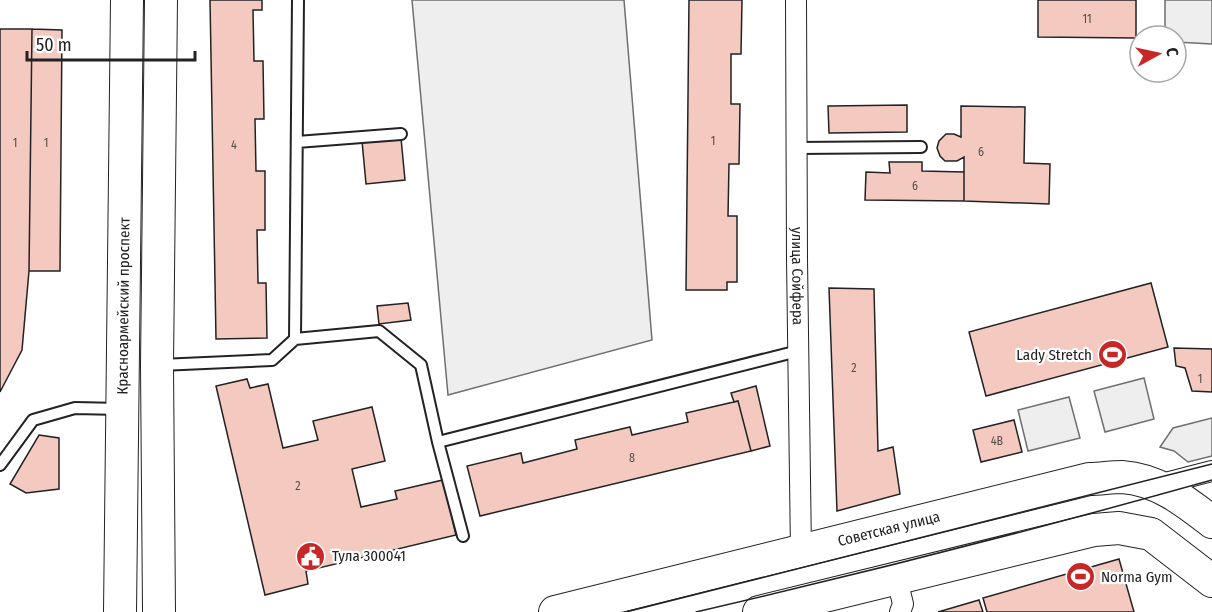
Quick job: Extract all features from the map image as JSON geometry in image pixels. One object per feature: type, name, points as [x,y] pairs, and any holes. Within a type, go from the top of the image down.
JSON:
[{"type":"main road","name":"Красноармейский проспект","points":[[120,612],[127,0]]},
{"type":"main road","points":[[159,612],[157,366],[161,0]]},
{"type":"main road","name":"Советская улица","points":[[563,611],[1089,479],[1121,477],[1158,484],[1212,522]]},
{"type":"main road","points":[[759,612],[1094,530],[1119,528],[1151,534],[1212,581]]},
{"type":"street","name":"улица Сойфера","points":[[796,0],[801,552]]},
{"type":"street","points":[[1158,484],[1212,471]]},
{"type":"street","points":[[897,579],[903,604],[900,612]]},
{"type":"lane","points":[[295,339],[298,0]]},
{"type":"lane","points":[[297,142],[401,134]]},
{"type":"lane","points":[[797,148],[921,147]]},
{"type":"lane","points":[[157,366],[272,360],[295,339],[379,331],[421,366],[463,536]]},
{"type":"lane","points":[[438,442],[798,351]]},
{"type":"lane","points":[[0,465],[33,420],[75,408],[123,409]]},
{"type":"shaded area","points":[[412,0],[624,0],[652,340],[448,395]]},
{"type":"shaded area","points":[[1165,0],[1212,0],[1212,44],[1188,43],[1188,24],[1165,24]]},
{"type":"shaded area","points":[[1144,378],[1154,419],[1105,432],[1094,391]]},
{"type":"shaded area","points":[[1069,397],[1080,438],[1028,451],[1018,410]]},
{"type":"shaded area","points":[[1212,418],[1212,456],[1188,462],[1174,451],[1160,447],[1173,428]]},
{"type":"building","points":[[210,0],[262,0],[262,10],[253,10],[254,61],[263,61],[264,119],[255,119],[256,171],[265,171],[265,230],[257,230],[258,283],[266,283],[267,338],[216,339]]},
{"type":"building","points":[[689,0],[742,0],[741,54],[731,54],[731,104],[740,104],[739,164],[729,164],[728,216],[737,216],[737,282],[727,282],[727,290],[686,290]]},
{"type":"building","points":[[1038,0],[1136,0],[1136,24],[1128,24],[1128,38],[1038,37]]},
{"type":"building","points":[[0,29],[32,29],[29,271],[22,350],[0,392]]},
{"type":"building","points":[[32,29],[62,30],[60,271],[29,271]]},
{"type":"building","points":[[907,105],[907,132],[829,133],[828,106]]},
{"type":"building","points":[[961,106],[1025,107],[1024,163],[1050,164],[1049,204],[964,201],[964,157],[957,161],[945,161],[937,148],[939,141],[946,134],[961,137]]},
{"type":"building","points":[[401,138],[405,180],[366,184],[362,141]]},
{"type":"building","points":[[889,162],[922,162],[922,171],[964,172],[964,201],[865,200],[866,172],[890,173]]},
{"type":"building","points":[[1151,283],[1168,347],[986,396],[969,332]]},
{"type":"building","points":[[829,288],[874,289],[878,451],[893,447],[900,494],[837,511]]},
{"type":"building","points":[[408,303],[411,320],[379,324],[377,306]]},
{"type":"building","points":[[1174,348],[1212,349],[1212,392],[1192,391],[1185,368],[1176,366]]},
{"type":"building","points":[[247,379],[250,388],[268,384],[283,448],[318,440],[313,421],[372,407],[385,461],[352,469],[361,507],[397,499],[395,491],[443,480],[456,535],[306,571],[308,584],[265,595],[216,386]]},
{"type":"building","points":[[756,386],[770,446],[751,451],[738,401],[734,402],[731,393]]},
{"type":"building","points":[[738,401],[751,451],[480,516],[467,466],[521,453],[523,463],[577,449],[575,440],[630,427],[632,435],[688,422],[686,413]]},
{"type":"building","points":[[1014,420],[1022,452],[981,462],[973,430]]},
{"type":"building","points":[[39,435],[59,438],[59,489],[26,493],[10,484]]},
{"type":"building","points":[[1119,559],[1134,612],[987,612],[983,598]]},
{"type":"building","points":[[979,600],[983,612],[938,612]]},
{"type":"tram line","points":[[626,612],[1212,464]]},
{"type":"tram line","points":[[696,612],[955,549],[1212,480]]},
{"type":"place","name":"Lady Stretch","points":[[1113,355]]},
{"type":"place","name":"Тула 300041","points":[[311,556]]},
{"type":"place","name":"Norma Gym","points":[[1080,577]]}]
